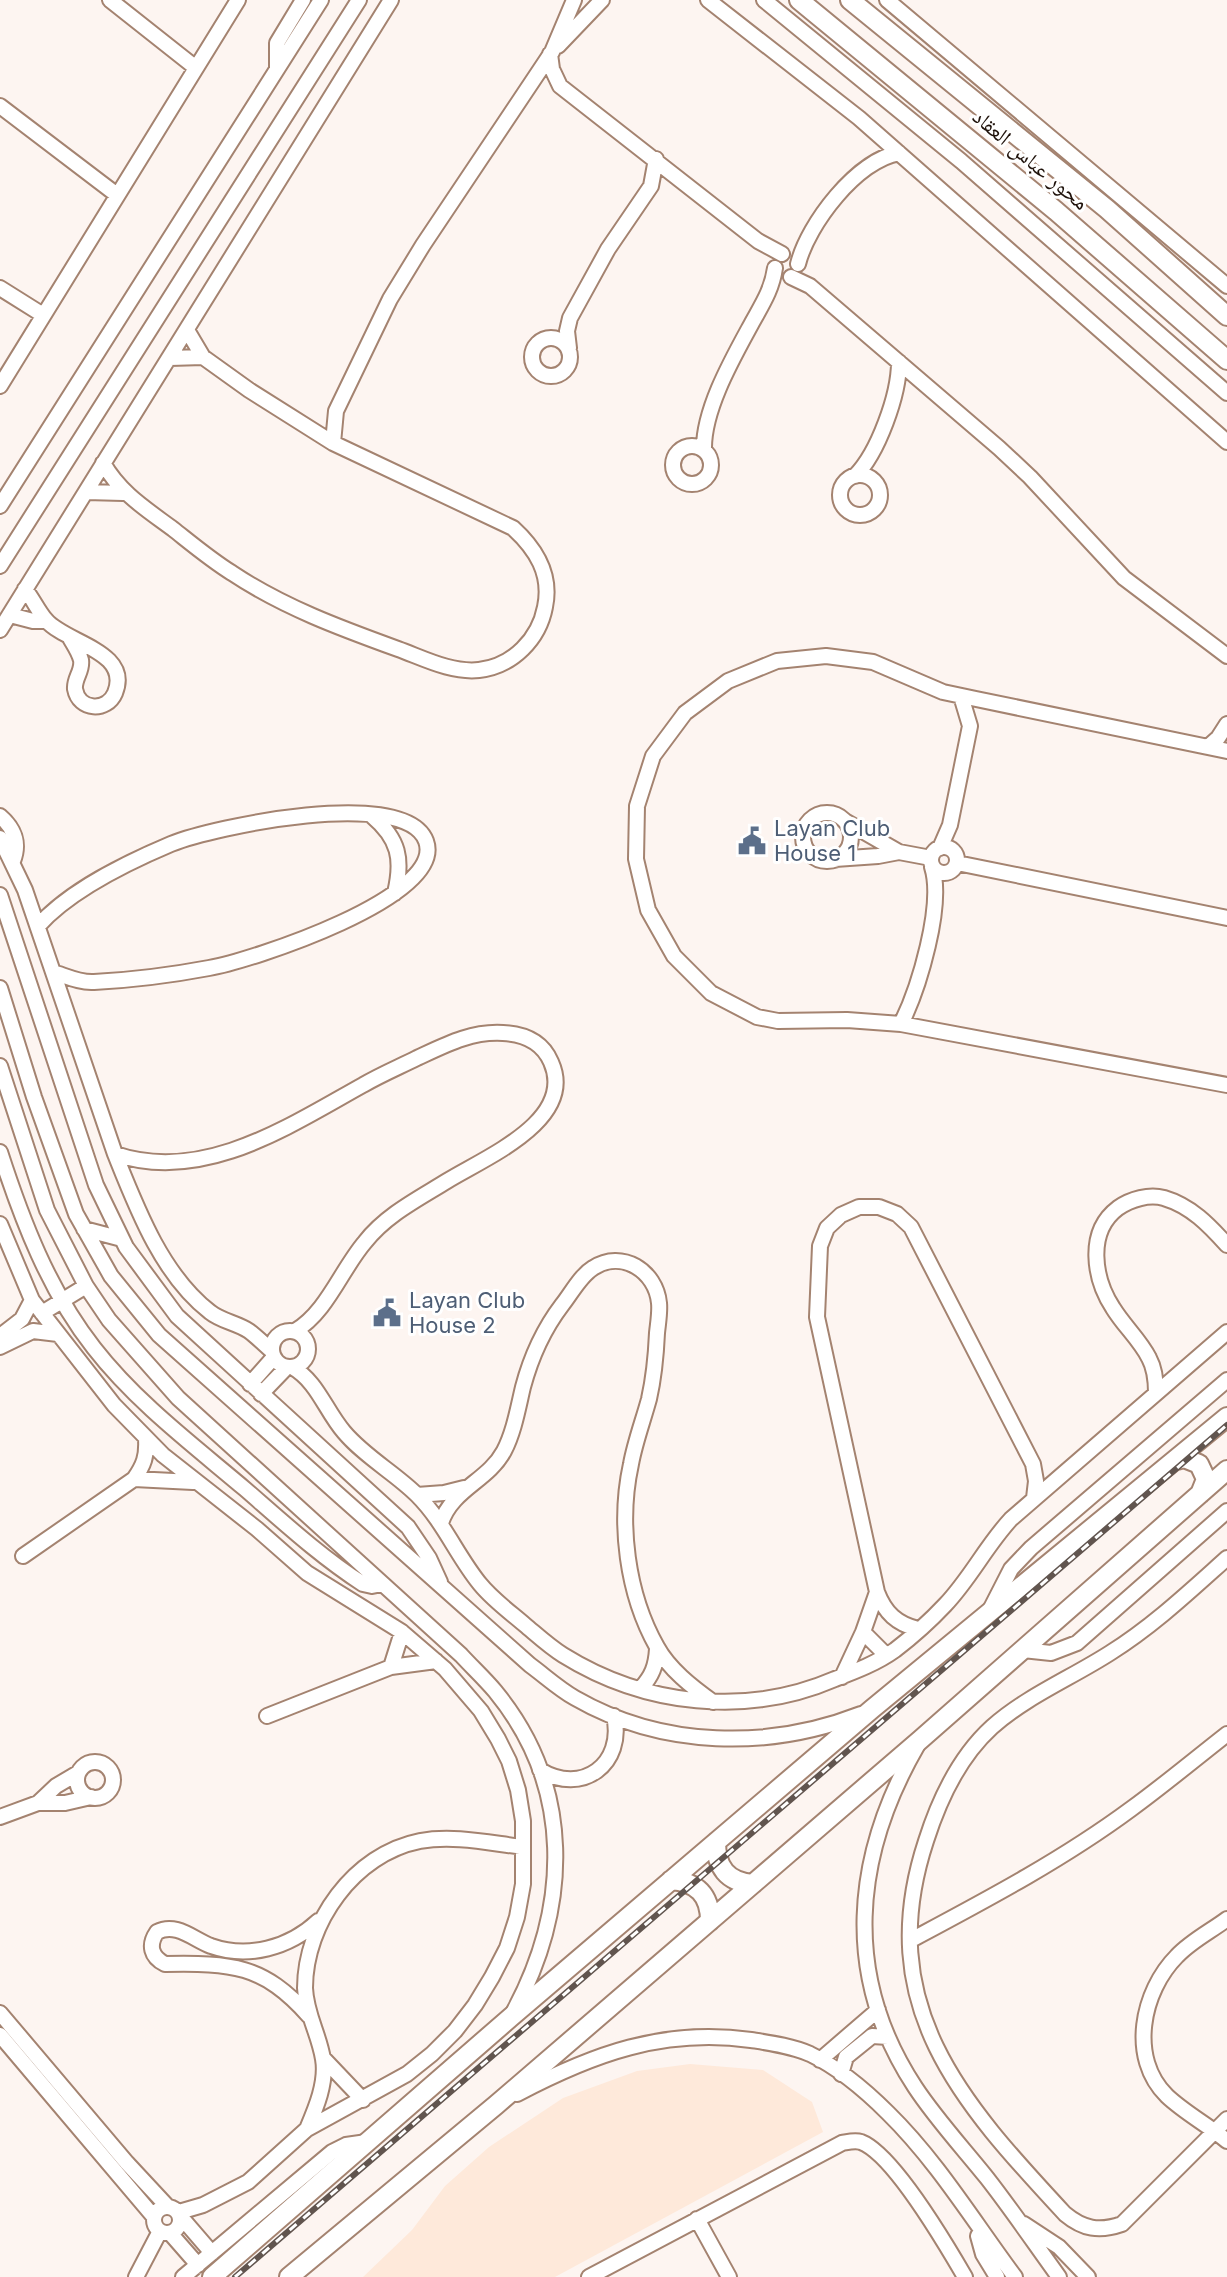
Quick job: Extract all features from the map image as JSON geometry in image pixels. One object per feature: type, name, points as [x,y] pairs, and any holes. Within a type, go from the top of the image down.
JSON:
[{"type":"main road","name":"محور عباس العقاد","points":[[799,0],[1056,211],[1227,360]]},
{"type":"main road","name":"محور عباس العقاد","points":[[850,0],[1107,209],[1227,316]]},
{"type":"main road","points":[[205,2271],[368,2142],[990,1610],[1227,1420]]},
{"type":"main road","points":[[1177,1460],[1193,1460],[1204,1471],[1206,1479],[1200,1494]]},
{"type":"main road","points":[[289,2277],[710,1921],[1227,1470]]},
{"type":"main road","points":[[716,1842],[717,1860],[726,1874],[739,1882],[753,1884]]},
{"type":"main road","points":[[671,1880],[688,1883],[703,1893],[710,1907],[710,1921]]},
{"type":"street","points":[[110,0],[196,68]]},
{"type":"street","points":[[0,386],[238,0]]},
{"type":"street","points":[[0,506],[321,0]]},
{"type":"street","points":[[0,566],[359,0]]},
{"type":"street","points":[[0,630],[391,0]]},
{"type":"street","points":[[574,0],[551,53],[552,69],[560,86],[758,241],[779,261],[780,276],[794,271]]},
{"type":"street","points":[[333,443],[336,411],[406,272],[551,53],[602,0]]},
{"type":"street","points":[[708,0],[875,132],[1227,442]]},
{"type":"street","points":[[764,0],[961,161],[1227,393]]},
{"type":"street","points":[[887,0],[1227,286]]},
{"type":"street","points":[[277,69],[277,43],[298,2]]},
{"type":"street","points":[[529,86],[560,86]]},
{"type":"street","points":[[0,106],[117,195]]},
{"type":"street","points":[[707,425],[687,447],[677,453],[673,464],[676,476],[685,483],[697,484],[710,472],[711,460],[704,450],[707,425],[729,370],[770,291],[779,261],[809,235],[864,168],[872,151],[875,132]]},
{"type":"street","points":[[864,168],[899,153]]},
{"type":"street","points":[[570,318],[538,342],[532,353],[534,365],[542,374],[553,376],[564,371],[570,360],[567,331],[570,318],[608,249],[651,186],[656,159]]},
{"type":"street","points":[[651,186],[677,176]]},
{"type":"street","points":[[770,291],[794,271],[809,235]]},
{"type":"street","points":[[779,261],[794,256],[794,271],[1030,477],[1124,578],[1227,656]]},
{"type":"street","points":[[0,288],[43,315]]},
{"type":"street","points":[[103,463],[123,493],[232,573],[333,625],[452,669],[480,670],[506,662],[528,645],[542,622],[548,595],[544,568],[531,544],[513,528],[309,429],[203,357],[187,330]]},
{"type":"street","points":[[546,338],[561,340],[569,348]]},
{"type":"street","points":[[170,358],[203,357]]},
{"type":"street","points":[[873,451],[880,493],[878,505],[868,514],[856,515],[845,509],[840,497],[843,485],[855,476],[873,451],[895,391],[899,362]]},
{"type":"street","points":[[895,391],[907,383],[920,380]]},
{"type":"street","points":[[309,429],[336,411]]},
{"type":"street","points":[[687,447],[704,450]]},
{"type":"street","points":[[855,476],[865,475],[876,482]]},
{"type":"street","points":[[86,492],[123,493]]},
{"type":"street","points":[[25,589],[46,621],[108,658],[116,671],[117,685],[113,698],[104,706],[91,707],[81,702],[75,680],[82,662],[70,638]]},
{"type":"street","points":[[10,615],[46,621]]},
{"type":"street","points":[[1227,751],[961,696],[915,681],[873,662],[826,656],[777,661],[728,681],[685,713],[653,756],[637,806],[636,859],[648,910],[674,956],[711,993],[757,1017],[778,1021],[847,1020],[901,1024],[1227,1085]]},
{"type":"street","points":[[901,1024],[917,991],[937,893],[934,857],[950,825],[970,726],[961,696]]},
{"type":"street","points":[[970,726],[990,702]]},
{"type":"street","points":[[1208,747],[1227,724]]},
{"type":"street","points":[[38,926],[65,899],[147,855],[200,834],[317,813],[368,813],[416,827],[426,841],[427,859],[418,874],[395,893],[318,935],[211,968],[91,983],[53,972]]},
{"type":"street","points":[[368,813],[386,828],[397,848],[400,871],[395,893]]},
{"type":"street","points":[[899,852],[829,813],[817,815],[808,823],[803,834],[805,845],[812,855],[822,860],[899,852],[934,857],[949,848],[955,862]]},
{"type":"street","points":[[0,816],[11,828],[16,840],[13,861]]},
{"type":"street","points":[[834,859],[844,853],[850,843],[850,831],[845,821]]},
{"type":"street","points":[[937,893],[955,862],[950,825]]},
{"type":"street","points":[[0,838],[25,890],[127,1184],[167,1264],[187,1292],[213,1315],[247,1330],[314,1385],[350,1439],[417,1495],[441,1523],[481,1585],[562,1655],[600,1674],[683,1700],[747,1702],[811,1689],[886,1655],[944,1606],[985,1549],[1034,1498],[1227,1332]]},
{"type":"street","points":[[934,857],[944,874],[955,862]]},
{"type":"street","points":[[955,862],[1227,918]]},
{"type":"street","points":[[25,890],[37,897],[65,899]]},
{"type":"street","points":[[0,895],[88,1163],[122,1239],[177,1316],[408,1527],[429,1558],[442,1587]]},
{"type":"street","points":[[65,1006],[91,983]]},
{"type":"street","points":[[0,988],[4,1019],[22,1054],[63,1181],[84,1229],[111,1276],[159,1335],[530,1665],[574,1698],[614,1716],[680,1735],[737,1740],[793,1734],[872,1709]]},
{"type":"street","points":[[917,991],[925,1028]]},
{"type":"street","points":[[115,1154],[158,1162],[221,1153],[254,1143],[285,1130],[367,1082],[453,1041],[480,1033],[525,1036],[546,1050],[554,1069],[555,1085],[547,1112],[518,1138],[389,1218],[367,1239],[314,1316],[275,1340],[273,1354],[255,1389]]},
{"type":"street","points":[[0,1059],[10,1050],[22,1054]]},
{"type":"street","points":[[0,1066],[47,1210],[86,1286],[127,1342],[178,1398],[461,1655],[495,1691],[521,1729],[540,1770],[552,1811],[556,1859],[553,1904],[543,1949],[511,2017]]},
{"type":"street","points":[[0,1152],[38,1255],[66,1306],[109,1366],[170,1426],[310,1544],[360,1582],[372,1586],[382,1584]]},
{"type":"street","points":[[127,1184],[158,1162]]},
{"type":"street","points":[[1156,1393],[1155,1374],[1149,1356],[1112,1307],[1104,1290],[1095,1250],[1102,1227],[1116,1209],[1136,1199],[1157,1196],[1179,1202],[1195,1213],[1227,1245]]},
{"type":"street","points":[[918,1629],[896,1621],[877,1592],[817,1317],[820,1246],[827,1228],[841,1215],[859,1207],[879,1207],[897,1214],[911,1227],[1029,1456],[1036,1481],[1034,1498]]},
{"type":"street","points":[[0,1224],[32,1300],[106,1396],[146,1439],[307,1573],[402,1632],[436,1661],[481,1711],[509,1761],[523,1821],[523,1884],[517,1917],[507,1948],[475,2005],[432,2054],[407,2074],[307,2129],[248,2182],[203,2205],[176,2212],[159,2209],[161,2227],[136,2277]]},
{"type":"street","points":[[84,1229],[122,1239]]},
{"type":"street","points":[[441,1523],[449,1505],[488,1472],[504,1452],[536,1348],[554,1315],[580,1282],[593,1268],[610,1261],[628,1262],[645,1271],[656,1286],[659,1304],[655,1368],[630,1466],[626,1541],[642,1615],[657,1649],[691,1685],[713,1702]]},
{"type":"street","points":[[8,1335],[45,1330],[86,1286]]},
{"type":"street","points":[[0,1347],[22,1319],[32,1300]]},
{"type":"street","points":[[255,1389],[300,1364],[307,1350],[314,1316]]},
{"type":"street","points":[[247,1330],[289,1332],[307,1350],[315,1373],[314,1385]]},
{"type":"street","points":[[1149,1356],[1180,1373]]},
{"type":"street","points":[[990,1610],[1011,1569],[1031,1548],[1227,1380]]},
{"type":"street","points":[[23,1556],[134,1479],[143,1467],[147,1453],[146,1439]]},
{"type":"street","points":[[1029,1456],[1041,1465],[1064,1473]]},
{"type":"street","points":[[134,1479],[197,1483]]},
{"type":"street","points":[[417,1495],[444,1493],[468,1486]]},
{"type":"street","points":[[1023,1650],[1051,1653],[1077,1643],[1227,1511]]},
{"type":"street","points":[[1227,1558],[1156,1622],[1109,1654],[1027,1701],[991,1728],[967,1755],[943,1795],[919,1861],[911,1913],[911,1940],[920,2009],[934,2047],[1005,2149],[1076,2223],[1098,2229],[1122,2224],[1227,2119]]},
{"type":"street","points":[[842,1677],[877,1592]]},
{"type":"street","points":[[866,1625],[888,1613]]},
{"type":"street","points":[[866,1625],[886,1655]]},
{"type":"street","points":[[391,1667],[402,1632]]},
{"type":"street","points":[[641,1688],[651,1678],[657,1649]]},
{"type":"street","points":[[267,1716],[391,1667],[436,1661]]},
{"type":"street","points":[[683,1700],[691,1685]]},
{"type":"street","points":[[540,1770],[560,1779],[571,1780],[592,1774],[614,1749],[614,1716]]},
{"type":"street","points":[[911,1940],[1002,1892],[1076,1846],[1130,1810],[1227,1734]]},
{"type":"street","points":[[920,1740],[886,1809],[870,1863],[865,1896],[865,1962],[888,2037],[915,2087],[1059,2277]]},
{"type":"street","points":[[0,1817],[38,1803],[65,1803],[103,1795],[112,1782],[110,1771],[100,1763],[82,1767],[38,1803]]},
{"type":"street","points":[[78,1773],[79,1789],[91,1797]]},
{"type":"street","points":[[309,2017],[275,1984],[254,1973],[231,1965],[208,1962],[165,1964],[158,1961],[151,1947],[157,1932],[173,1928],[211,1946],[231,1951],[272,1948],[308,1930],[367,1865],[391,1851],[418,1842],[447,1839],[523,1847]]},
{"type":"street","points":[[323,1916],[312,1939],[306,1965],[305,1991],[309,2017],[324,2059],[363,2100]]},
{"type":"street","points":[[1227,1919],[1177,1955],[1154,1985],[1144,2014],[1144,2052],[1166,2095],[1227,2141]]},
{"type":"street","points":[[820,2060],[878,2010]]},
{"type":"street","points":[[0,2013],[212,2253]]},
{"type":"street","points":[[0,2035],[161,2227],[205,2271]]},
{"type":"street","points":[[841,2074],[846,2057],[872,2036],[888,2037]]},
{"type":"street","points":[[496,2105],[582,2061],[656,2040],[733,2038],[771,2043],[808,2053],[864,2091],[890,2114],[965,2205],[1015,2277]]},
{"type":"street","points":[[307,2129],[319,2095],[324,2059]]},
{"type":"street","points":[[205,2271],[212,2253],[332,2152],[346,2145],[368,2142]]},
{"type":"street","points":[[589,2277],[842,2143],[862,2143],[881,2157],[927,2217],[965,2277]]},
{"type":"street","points":[[161,2227],[178,2227],[176,2212]]},
{"type":"street","points":[[697,2219],[729,2277]]},
{"type":"street","points":[[1019,2222],[1059,2247],[1088,2277]]},
{"type":"street","points":[[981,2231],[979,2246],[997,2277]]},
{"type":"street","points":[[183,2277],[205,2271]]},
{"type":"shaded area","points":[[690,2064],[763,2070],[812,2102],[823,2132],[555,2277],[363,2277],[412,2230],[445,2186],[489,2147],[563,2098],[637,2071]]},
{"type":"railway","points":[[235,2277],[1227,1425]]},
{"type":"place","name":"Layan Club House 1","points":[[752,841]]},
{"type":"place","name":"Layan Club House 2","points":[[387,1313]]}]
